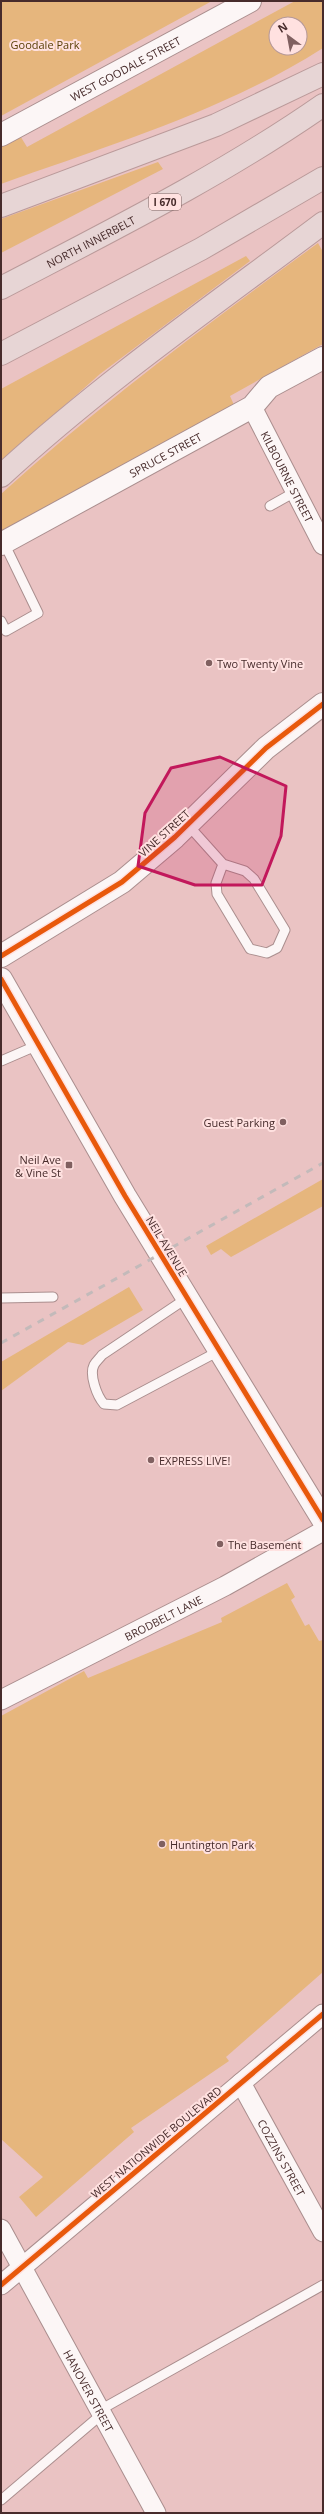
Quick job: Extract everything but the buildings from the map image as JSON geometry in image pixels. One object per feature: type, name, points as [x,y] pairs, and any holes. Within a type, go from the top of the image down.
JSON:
[{"type":"highway","points":[[1,206],[216,125],[323,74]]},
{"type":"highway","name":"NORTH INNERBELT","points":[[1,288],[185,190],[261,147],[323,105]]},
{"type":"highway","points":[[1,354],[201,249],[323,178]]},
{"type":"highway","points":[[1,476],[53,428],[155,347],[323,223]]},
{"type":"street","name":"WEST GOODALE STREET","points":[[1,135],[250,1]]},
{"type":"street","name":"SPRUCE STREET","points":[[2,543],[252,407],[269,388],[323,358]]},
{"type":"street","name":"KILBOURNE STREET","points":[[252,407],[323,545]]},
{"type":"street","name":"VINE STREET","points":[[1,956],[122,882],[188,825],[266,748],[323,704]]},
{"type":"street","name":"NEIL AVENUE","points":[[1,979],[187,1298],[323,1520]]},
{"type":"street","name":"BRODBELT LANE","points":[[1,1700],[225,1586],[323,1531]]},
{"type":"street","name":"WEST NATIONWIDE BOULEVARD","points":[[1,2285],[323,2014]]},
{"type":"street","name":"COZZINS STREET","points":[[241,2083],[323,2232]]},
{"type":"street","name":"HANOVER STREET","points":[[1,2229],[156,2513]]},
{"type":"lane","points":[[270,506],[295,492]]},
{"type":"lane","points":[[1,621],[6,631],[38,613],[2,543]]},
{"type":"lane","points":[[188,825],[223,864],[245,871],[254,879],[285,930],[277,948],[267,953],[250,949],[217,894],[216,883],[223,864]]},
{"type":"lane","points":[[1,1061],[38,1044]]},
{"type":"lane","points":[[1,1298],[54,1297]]},
{"type":"lane","points":[[187,1298],[102,1355],[94,1364],[92,1371],[99,1398],[104,1404],[117,1405],[219,1351]]},
{"type":"lane","points":[[1,2500],[101,2412],[323,2284]]},
{"type":"highlighted area","points":[[220,757],[286,786],[281,836],[262,885],[195,885],[138,866],[145,813],[171,768]]},
{"type":"green space","name":"Goodale Park","points":[[1,1],[212,1],[1,116]]},
{"type":"green space","points":[[295,1],[323,1],[323,48],[285,70],[246,90],[166,125],[1,184],[1,144],[19,134],[27,147]]},
{"type":"green space","points":[[158,162],[163,169],[1,253],[1,219]]},
{"type":"green space","points":[[318,243],[323,252],[323,344],[230,396],[234,405],[1,531],[1,494],[77,428],[156,364]]},
{"type":"green space","points":[[246,256],[250,261],[100,374],[1,462],[1,389]]},
{"type":"green space","points":[[323,1179],[323,1206],[231,1257],[221,1249],[211,1255],[206,1246]]},
{"type":"green space","points":[[129,1287],[143,1310],[83,1345],[68,1342],[1,1391],[1,1362]]},
{"type":"green space","name":"Huntington Park","points":[[287,1583],[295,1597],[291,1600],[305,1626],[309,1624],[319,1641],[323,1640],[323,1972],[226,2057],[229,2061],[131,2128],[134,2132],[36,2217],[19,2197],[43,2177],[1,2139],[1,1716],[84,1671],[88,1678],[222,1622],[221,1618]]},
{"type":"railway","points":[[1,1343],[323,1163]]},
{"type":"cycle path","points":[[1,956],[122,882],[175,837],[266,748],[323,704]]},
{"type":"cycle path","points":[[1,979],[125,1196],[323,1520]]},
{"type":"cycle path","points":[[1,2285],[323,2014]]},
{"type":"place","name":"Two Twenty Vine","points":[[209,663]]},
{"type":"place","name":"Guest Parking","points":[[283,1122]]},
{"type":"place","name":"Neil Ave & Vine St","points":[[69,1165]]},
{"type":"place","name":"EXPRESS LIVE!","points":[[151,1460]]},
{"type":"place","name":"The Basement","points":[[220,1544]]},
{"type":"place","name":"Huntington Park","points":[[162,1844]]}]
